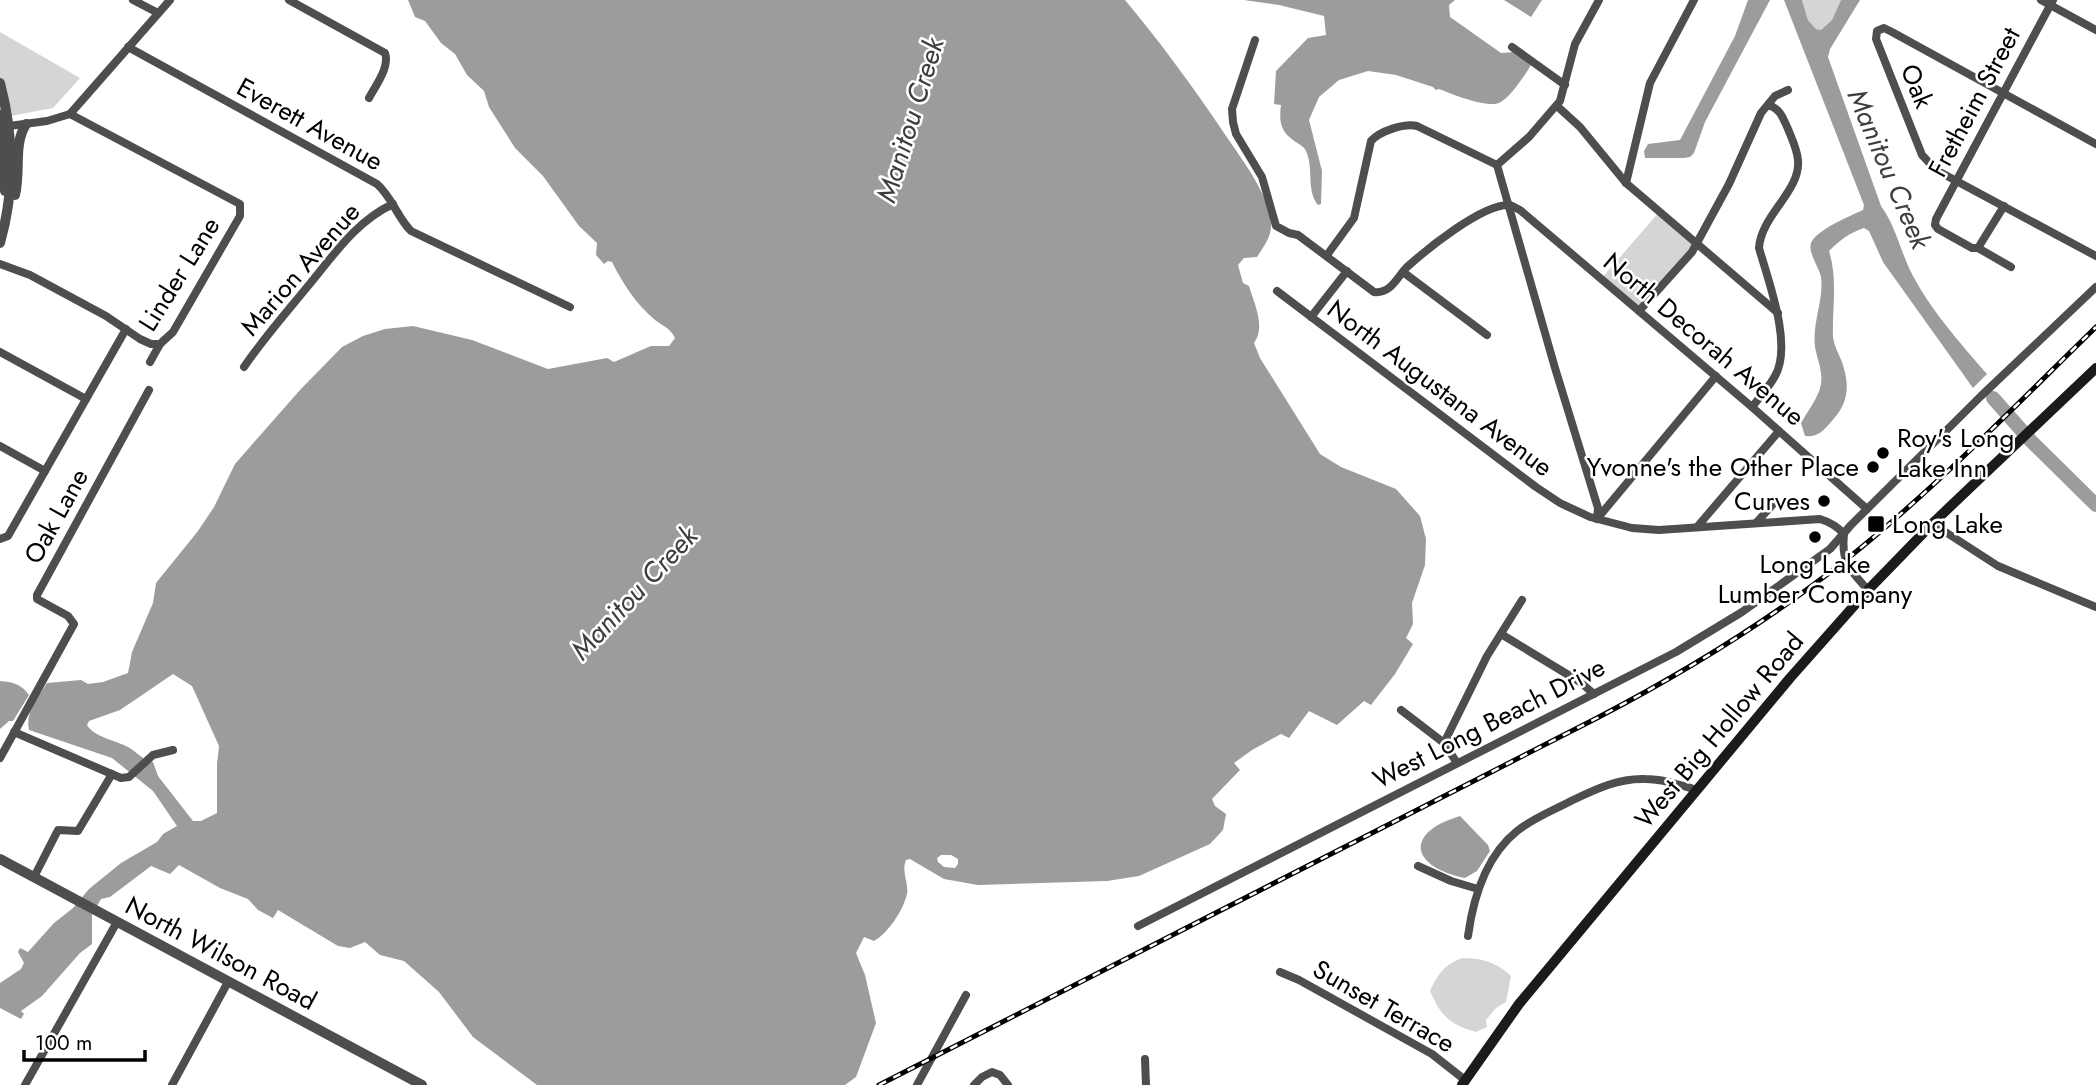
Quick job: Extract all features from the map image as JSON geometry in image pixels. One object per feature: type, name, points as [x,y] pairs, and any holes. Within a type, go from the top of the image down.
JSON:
[{"type":"main road","name":"West Big Hollow Road","points":[[1464,1083],[1519,1004],[1868,590],[2093,370]]},
{"type":"street","points":[[133,0],[158,13]]},
{"type":"street","points":[[9,126],[47,121],[70,114],[170,0]]},
{"type":"street","points":[[289,0],[387,55],[385,66],[369,98]]},
{"type":"street","points":[[1497,165],[1557,106],[1574,44],[1599,0]]},
{"type":"street","points":[[1626,183],[1650,83],[1693,0]]},
{"type":"street","points":[[2040,0],[2051,3],[2096,30]]},
{"type":"street","name":"Fretheim Street","points":[[1978,248],[1938,229],[1935,225],[1936,219],[2051,3]]},
{"type":"street","name":"Oak","points":[[2003,93],[1884,28],[1877,31],[1876,39],[1922,155],[1936,170],[2096,256]]},
{"type":"street","points":[[1255,40],[1232,109],[1234,129],[1262,177],[1276,226],[1298,235],[1374,292],[1380,293],[1392,286],[1403,272],[1456,227],[1509,205]]},
{"type":"street","name":"Everett Avenue","points":[[128,47],[377,184],[388,195],[411,231],[570,307]]},
{"type":"street","points":[[1512,47],[1564,85]]},
{"type":"street","points":[[0,83],[9,126],[12,165],[5,223]]},
{"type":"street","points":[[1639,311],[1692,252],[1729,184],[1757,121],[1777,94],[1787,90]]},
{"type":"street","points":[[2003,93],[2096,144]]},
{"type":"street","points":[[1752,407],[1775,377],[1780,354],[1778,313],[1759,248],[1759,238],[1763,227],[1797,174],[1798,161],[1783,117],[1777,109],[1768,104]]},
{"type":"street","points":[[1557,106],[1580,127],[1626,183],[1778,313]]},
{"type":"street","name":"Linder Lane","points":[[70,114],[240,204],[240,216],[173,332],[160,344],[150,362]]},
{"type":"street","points":[[0,115],[5,223]]},
{"type":"street","points":[[0,243],[19,176],[18,136],[26,124]]},
{"type":"street","points":[[1326,255],[1354,218],[1371,141],[1379,134],[1411,125],[1417,126],[1497,165],[1598,508],[1597,519]]},
{"type":"street","name":"Marion Avenue","points":[[244,368],[259,344],[349,237],[378,211],[393,204]]},
{"type":"street","name":"North Decorah Avenue","points":[[1509,205],[1520,210],[1716,376],[1867,509]]},
{"type":"street","points":[[2004,206],[1978,248],[2011,267]]},
{"type":"street","points":[[0,264],[30,275],[151,344],[160,344]]},
{"type":"street","points":[[1311,317],[1347,271]]},
{"type":"street","points":[[1403,272],[1487,335]]},
{"type":"street","name":"West Long Beach Drive","points":[[1138,926],[1676,652],[1733,618],[1830,549],[1867,509],[2096,287]]},
{"type":"street","name":"North Augustana Avenue","points":[[1277,291],[1536,488],[1560,503],[1597,519],[1632,528],[1659,530],[1820,519],[1837,526],[1844,534]]},
{"type":"street","points":[[0,539],[8,536],[126,329]]},
{"type":"street","points":[[0,352],[86,399]]},
{"type":"street","points":[[1597,519],[1716,376]]},
{"type":"street","name":"Oak Lane","points":[[0,758],[74,624],[68,616],[37,599],[37,595],[149,390]]},
{"type":"street","points":[[1697,527],[1779,430]]},
{"type":"street","points":[[0,446],[45,471]]},
{"type":"street","points":[[1757,522],[1773,503]]},
{"type":"street","points":[[1933,524],[1998,566],[2096,607]]},
{"type":"street","points":[[1844,534],[1843,556],[1847,567],[1868,590]]},
{"type":"street","points":[[1444,743],[1463,701],[1522,600]]},
{"type":"street","points":[[1501,634],[1580,682],[1594,694]]},
{"type":"street","points":[[1401,710],[1444,743],[1457,764]]},
{"type":"street","points":[[15,732],[121,778],[129,777],[159,752],[173,750]]},
{"type":"street","points":[[34,877],[58,830],[78,831],[112,774]]},
{"type":"street","points":[[1468,936],[1478,889],[1503,844],[1528,823],[1609,784],[1642,778],[1658,779],[1697,790]]},
{"type":"street","name":"North Wilson Road","points":[[0,859],[422,1085]]},
{"type":"street","points":[[1418,866],[1451,881],[1478,889]]},
{"type":"street","points":[[25,1085],[113,919]]},
{"type":"street","name":"Sunset Terrace","points":[[1280,972],[1432,1054],[1464,1083]]},
{"type":"street","points":[[172,1085],[229,982]]},
{"type":"street","points":[[917,1085],[966,995]]},
{"type":"street","points":[[1144,1059],[1146,1085]]},
{"type":"street","points":[[974,1085],[992,1072],[1000,1075],[1008,1085]]},
{"type":"shaded area","points":[[1802,0],[1841,0],[1832,20],[1821,30],[1816,29],[1808,20]]},
{"type":"shaded area","points":[[0,32],[80,78],[53,108],[0,118]]},
{"type":"shaded area","points":[[1660,211],[1697,243],[1639,311],[1601,279]]},
{"type":"shaded area","points":[[1462,958],[1488,962],[1511,976],[1506,1002],[1496,1008],[1486,1020],[1487,1027],[1476,1032],[1447,1018],[1430,991],[1442,971]]},
{"type":"water","points":[[408,0],[1125,0],[1201,99],[1246,165],[1269,211],[1271,228],[1265,245],[1257,257],[1244,258],[1238,265],[1243,283],[1249,286],[1258,315],[1259,330],[1254,343],[1260,358],[1320,454],[1341,467],[1396,489],[1420,516],[1426,539],[1425,565],[1412,603],[1413,624],[1406,638],[1413,644],[1395,674],[1371,705],[1364,701],[1337,725],[1309,711],[1289,738],[1281,734],[1234,763],[1240,770],[1212,799],[1215,806],[1226,814],[1223,830],[1210,844],[1139,876],[1107,881],[978,885],[944,879],[910,859],[906,860],[905,901],[890,927],[874,941],[864,937],[856,953],[865,975],[876,1023],[856,1077],[845,1085],[537,1085],[473,1037],[439,992],[404,961],[380,955],[365,942],[350,948],[338,946],[278,910],[273,918],[258,910],[248,899],[220,888],[179,865],[170,874],[151,866],[110,897],[101,899],[92,915],[92,944],[80,953],[42,996],[21,1011],[24,1014],[21,1019],[0,1008],[0,983],[21,969],[24,963],[18,952],[20,948],[28,952],[89,889],[121,863],[157,842],[163,834],[177,826],[153,791],[112,758],[29,730],[33,705],[47,683],[81,680],[88,684],[128,673],[132,652],[153,603],[156,583],[214,507],[235,464],[342,347],[385,329],[413,326],[472,340],[548,369],[607,358],[614,362],[651,346],[669,346],[675,338],[669,329],[648,314],[636,300],[612,262],[604,264],[596,255],[597,243],[579,226],[543,176],[515,148],[489,107],[484,91],[467,75],[455,54],[441,43],[425,21],[415,17]],"holes":[[[173,674],[192,686],[219,746],[217,813],[201,821],[193,821],[158,776],[153,762],[100,735],[87,725],[89,721],[120,710]],[[951,855],[958,859],[958,864],[955,868],[944,867],[938,862],[937,858]]]},
{"type":"water","points":[[1244,0],[1455,0],[1449,5],[1450,17],[1501,53],[1515,52],[1531,65],[1508,96],[1493,104],[1436,90],[1396,75],[1368,71],[1339,80],[1319,97],[1309,120],[1322,171],[1321,204],[1318,205],[1312,193],[1306,151],[1285,133],[1280,120],[1281,105],[1274,104],[1276,71],[1308,38],[1326,35],[1324,16]]},
{"type":"water","points":[[1504,0],[1542,0],[1531,17]]},
{"type":"water","points":[[1748,0],[1770,0],[1705,122],[1694,153],[1684,158],[1645,158],[1644,151],[1648,144],[1680,140],[1735,36]]},
{"type":"water","points":[[1784,0],[1802,0],[1808,20],[1816,29],[1821,30],[1832,20],[1841,0],[1860,0],[1830,49],[1828,57],[1881,206],[1894,229],[1917,284],[1935,311],[1987,374],[1973,388],[1883,262],[1869,231],[1864,228],[1845,237],[1829,251],[1834,283],[1833,337],[1845,371],[1847,387],[1837,415],[1820,433],[1813,436],[1805,436],[1801,423],[1821,384],[1815,338],[1821,277],[1811,245],[1821,232],[1863,210],[1864,205]]},
{"type":"water","points":[[0,681],[16,684],[29,695],[13,721],[0,729]]},
{"type":"water","points":[[1460,816],[1488,845],[1490,851],[1477,871],[1465,878],[1433,866],[1421,849],[1422,840],[1429,831]]},
{"type":"waterway","name":"Manitou Creek","points":[[1993,398],[2031,441],[2096,505]]},
{"type":"railway","points":[[879,1085],[1597,718],[1726,644],[1787,604],[1880,532],[1974,446],[2096,327]]},
{"type":"place","name":"Roy's Long Lake Inn","points":[[1883,453]]},
{"type":"place","name":"Yvonne's the Other Place","points":[[1873,467]]},
{"type":"place","name":"Curves","points":[[1824,501]]},
{"type":"place","name":"Long Lake","points":[[1876,524]]},
{"type":"place","name":"Long Lake Lumber Company","points":[[1815,537]]}]
